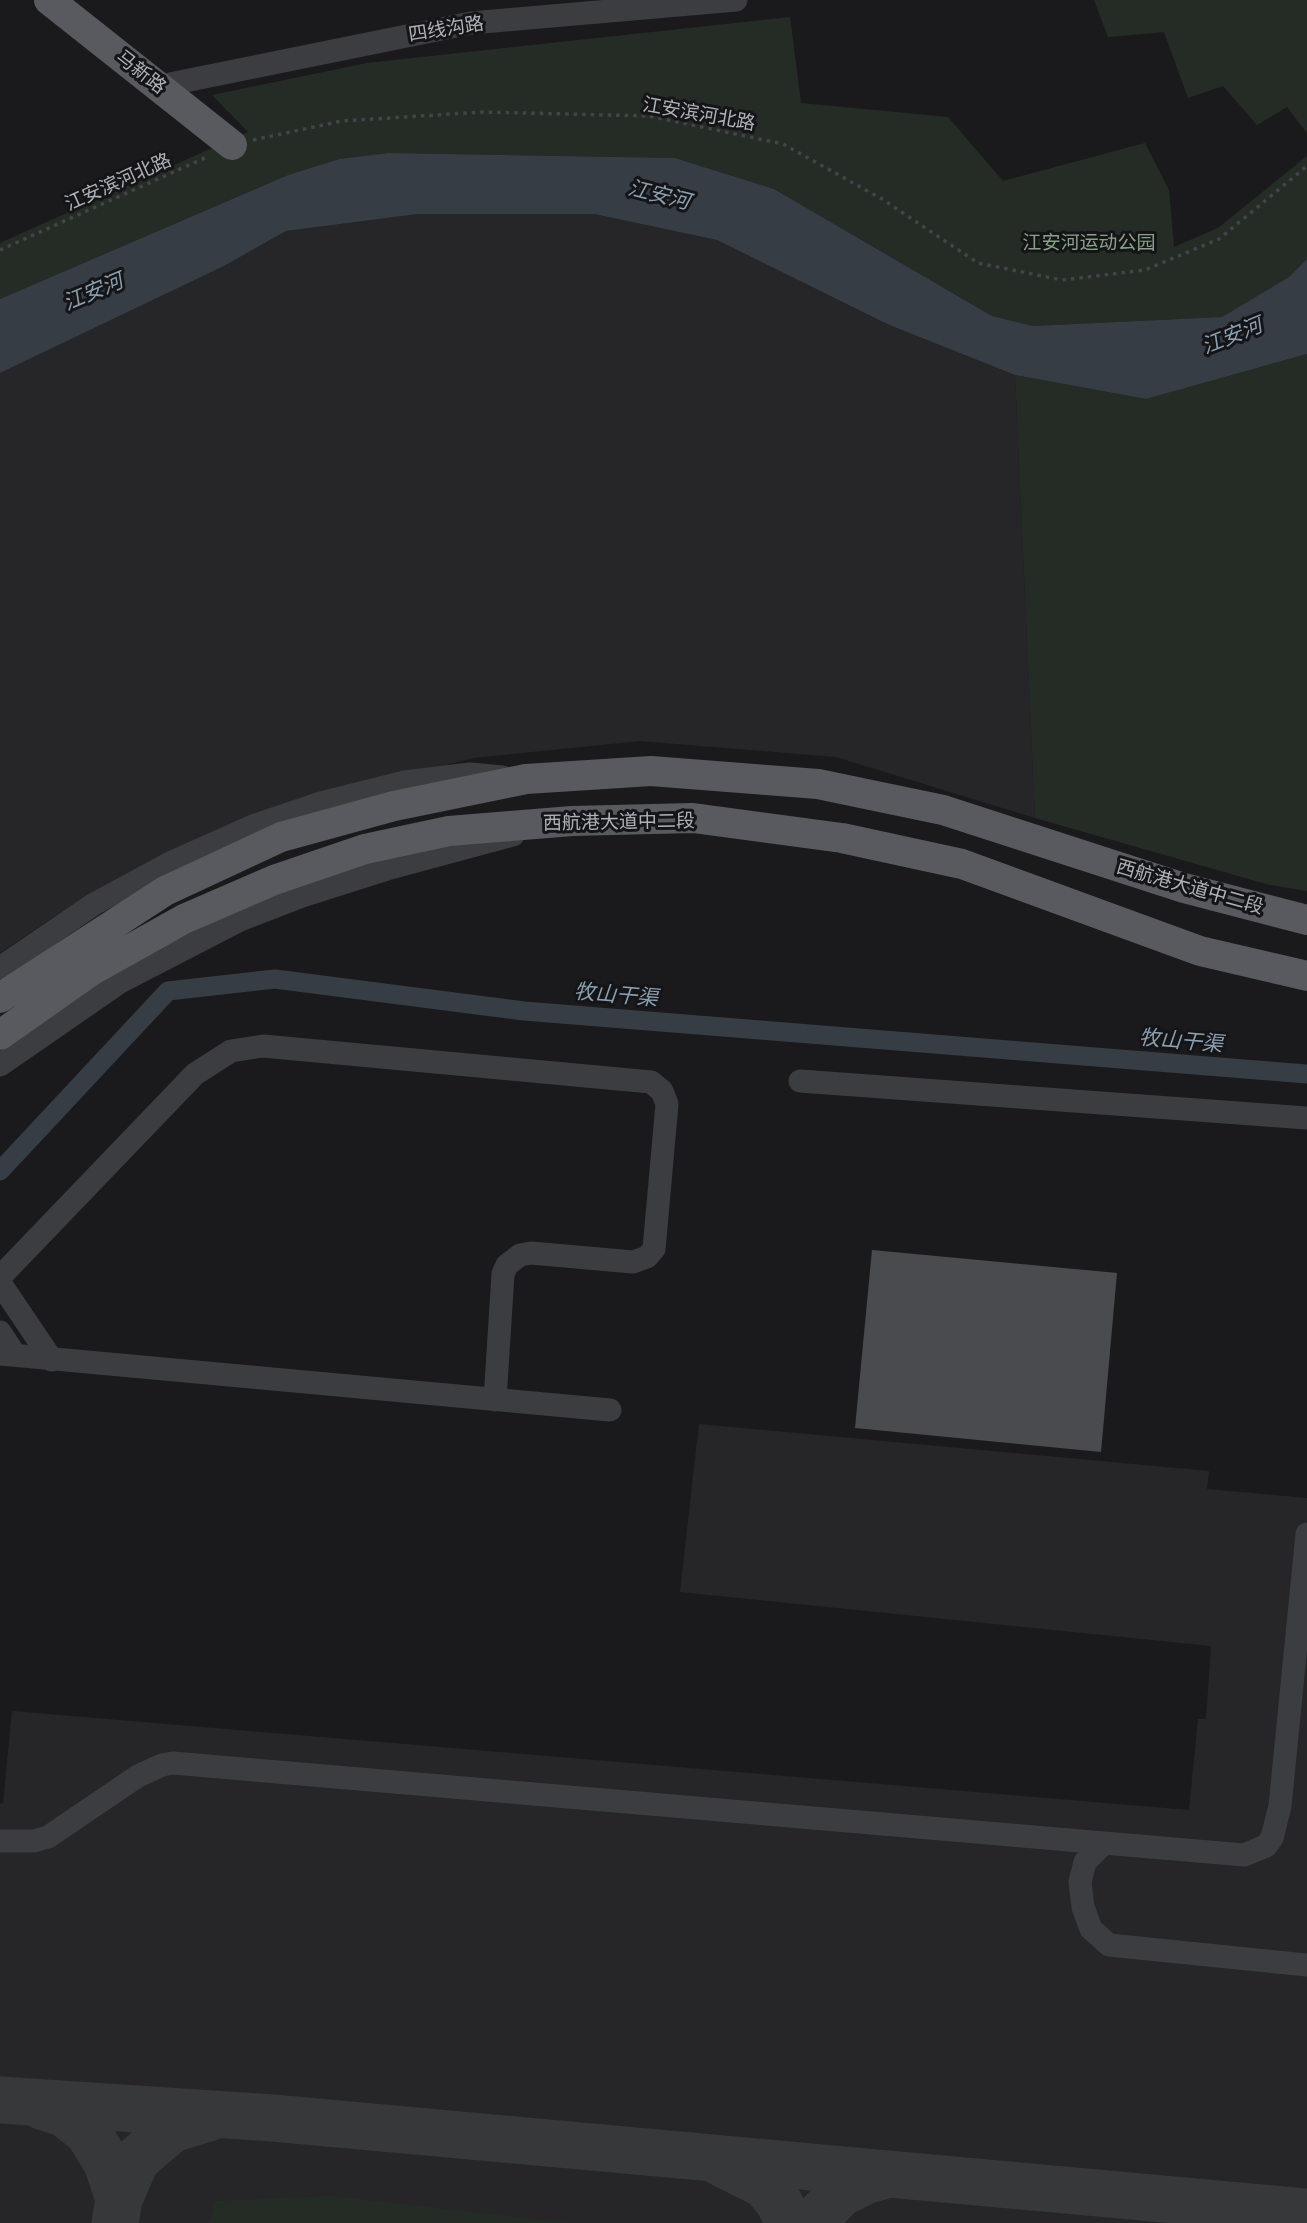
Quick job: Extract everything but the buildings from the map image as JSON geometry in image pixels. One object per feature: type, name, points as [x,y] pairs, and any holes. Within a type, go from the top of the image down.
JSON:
[{"type":"main road","name":"马新路","points":[[49,0],[232,145]]},
{"type":"main road","name":"西航港大道中二段","points":[[0,998],[165,891],[281,837],[394,806],[526,779],[652,771],[818,784],[943,810],[1184,888],[1307,920]]},
{"type":"main road","name":"西航港大道中二段","points":[[0,1035],[91,971],[184,919],[274,880],[365,849],[437,833],[557,822],[693,818],[842,838],[962,864],[1200,951],[1307,976]]},
{"type":"street","name":"四线沟路","points":[[160,86],[471,23],[736,0]]},
{"type":"street","points":[[0,968],[94,904],[170,863],[253,826],[321,803],[405,782],[470,775],[526,779]]},
{"type":"street","points":[[0,1065],[120,982],[240,920],[302,896],[387,869],[557,822]]},
{"type":"street","points":[[0,1277],[195,1074],[231,1051],[263,1046],[651,1082],[662,1091],[667,1104],[654,1249],[647,1257],[633,1262],[531,1253],[520,1255],[507,1265],[502,1283],[495,1400]]},
{"type":"street","points":[[800,1081],[1307,1118]]},
{"type":"street","points":[[0,1283],[52,1360]]},
{"type":"street","points":[[0,1332],[8,1355],[610,1410]]},
{"type":"street","points":[[0,1841],[34,1841],[48,1837],[138,1776],[173,1763],[1232,1855],[1254,1853],[1266,1846],[1278,1824],[1307,1534]]},
{"type":"street","points":[[1104,1843],[1084,1862],[1080,1882],[1087,1920],[1102,1941],[1124,1948],[1307,1965]]},
{"type":"path","name":"江安滨河北路","points":[[0,250],[232,145],[342,121],[483,112],[649,116],[783,144],[882,199],[978,263],[1062,280],[1145,270],[1219,239],[1307,166]]},
{"type":"shaded area","points":[[418,214],[594,214],[717,240],[887,324],[1015,375],[1035,818],[836,757],[640,741],[473,758],[272,811],[61,912],[0,953],[0,373],[224,266],[286,231]]},
{"type":"shaded area","points":[[699,1424],[1209,1471],[1207,1489],[1307,1498],[1307,2223],[0,2223],[0,1804],[3,1803],[12,1711],[1189,1810],[1198,1719],[1206,1719],[1211,1646],[680,1592]]},
{"type":"green space","points":[[1094,0],[1307,0],[1307,133],[1287,107],[1257,125],[1223,86],[1188,98],[1164,32],[1108,37]]},
{"type":"green space","name":"江安河运动公园","points":[[790,17],[801,103],[948,117],[1003,181],[1145,143],[1169,190],[1174,247],[1218,228],[1307,156],[1307,259],[1289,277],[1222,317],[1033,326],[992,316],[774,189],[675,158],[388,153],[339,159],[288,175],[0,299],[0,243],[248,132],[212,95],[367,63]]},
{"type":"green space","points":[[1307,354],[1307,891],[1270,885],[1035,818],[1015,375],[1146,399]]},
{"type":"green space","points":[[331,2196],[569,2223],[209,2223],[216,2201]]},
{"type":"water","name":"江安河","points":[[388,153],[675,158],[774,189],[992,316],[1033,326],[1222,317],[1289,277],[1307,259],[1307,354],[1146,399],[1015,375],[887,324],[717,240],[594,214],[418,214],[286,231],[224,266],[0,373],[0,299],[288,175],[339,159]]},
{"type":"waterway","name":"牧山干渠","points":[[0,1171],[168,991],[275,979],[524,1011],[1307,1074]]},
{"type":"taxiway","points":[[0,2100],[273,2118],[1307,2212]]},
{"type":"taxiway","points":[[41,2106],[65,2114],[88,2132],[107,2163],[119,2199]]},
{"type":"taxiway","points":[[115,2223],[119,2199],[136,2160],[172,2129],[211,2117]]},
{"type":"taxiway","points":[[721,2163],[765,2185],[780,2204],[788,2223]]},
{"type":"taxiway","points":[[812,2223],[840,2194],[865,2181],[886,2175]]}]
